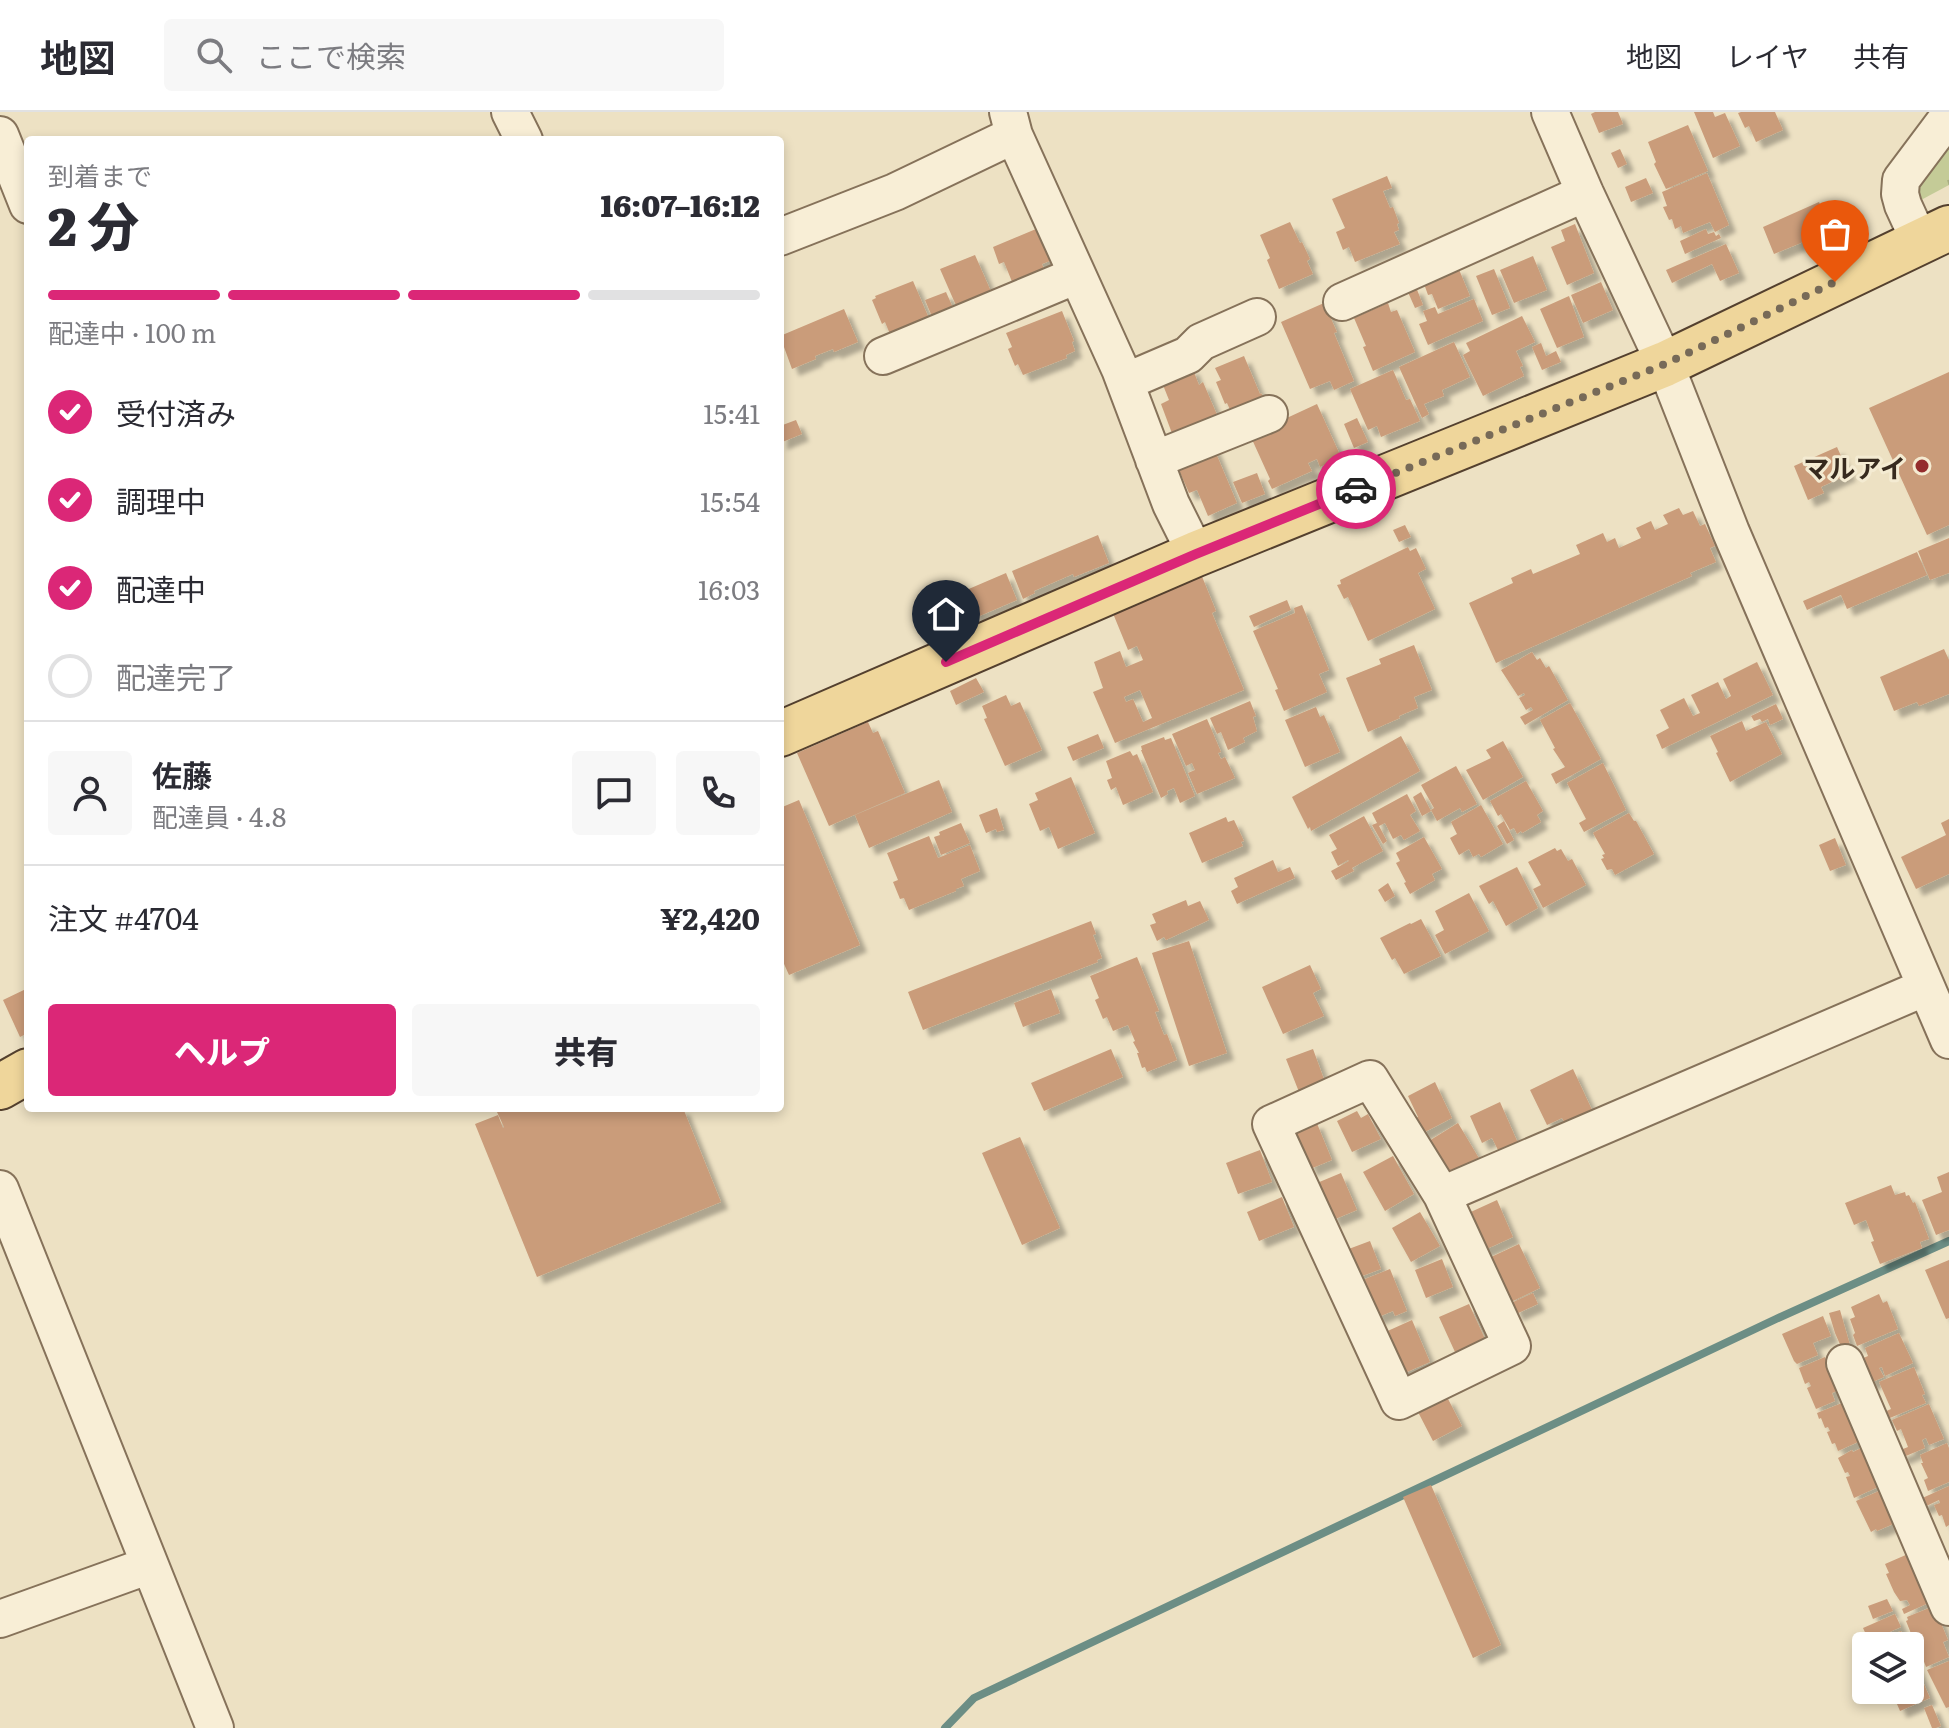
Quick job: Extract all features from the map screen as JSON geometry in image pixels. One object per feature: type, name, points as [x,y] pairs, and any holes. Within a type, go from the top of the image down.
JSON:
[{"type":"main road","points":[[784,732],[1196,554],[1665,364],[1934,235]]},
{"type":"main road","points":[[0,1087],[24,1073]]},
{"type":"street","points":[[510,112],[522,136]]},
{"type":"street","points":[[1550,112],[1665,364],[1731,532],[1949,1040]]},
{"type":"street","points":[[1934,235],[1903,205],[1901,180],[1949,116]]},
{"type":"street","points":[[784,235],[895,192],[1011,123],[1125,382],[1171,504],[1196,554]]},
{"type":"street","points":[[0,135],[24,195]]},
{"type":"street","points":[[1342,302],[1585,193]]},
{"type":"street","points":[[883,356],[1077,275]]},
{"type":"street","points":[[1125,382],[1188,355],[1201,342],[1257,317]]},
{"type":"street","points":[[1154,460],[1269,414]]},
{"type":"street","points":[[1442,1195],[1926,987]]},
{"type":"street","points":[[1370,1079],[1442,1195],[1512,1346],[1399,1401],[1271,1124],[1370,1079]]},
{"type":"street","points":[[0,1189],[215,1728]]},
{"type":"street","points":[[1845,1363],[1949,1607]]},
{"type":"street","points":[[0,1619],[150,1565]]},
{"type":"green space","points":[[1949,142],[1949,185],[1921,200],[1915,183]]},
{"type":"building","points":[[1618,112],[1623,124],[1599,133],[1591,114]]},
{"type":"building","points":[[1694,112],[1713,112],[1715,117],[1725,113],[1740,146],[1713,158]]},
{"type":"building","points":[[1775,112],[1783,130],[1756,142],[1749,126],[1745,128],[1738,113]]},
{"type":"building","points":[[1688,125],[1708,171],[1666,189],[1648,142]]},
{"type":"building","points":[[1620,149],[1627,164],[1618,168],[1611,153]]},
{"type":"building","points":[[1707,173],[1729,225],[1715,232],[1710,222],[1683,233],[1681,226],[1675,229],[1672,219],[1669,220],[1663,207],[1667,206],[1662,192]]},
{"type":"building","points":[[1387,176],[1392,188],[1383,191],[1399,223],[1399,230],[1394,232],[1400,244],[1355,262],[1349,247],[1343,250],[1336,232],[1345,228],[1332,199]]},
{"type":"building","points":[[1646,178],[1653,193],[1631,202],[1625,187]]},
{"type":"building","points":[[1819,202],[1828,222],[1810,230],[1813,238],[1774,254],[1763,227]]},
{"type":"building","points":[[1290,222],[1310,259],[1307,261],[1313,274],[1279,289],[1260,235]]},
{"type":"building","points":[[1575,224],[1594,273],[1567,285],[1551,247],[1565,241],[1561,230]]},
{"type":"building","points":[[1036,229],[1050,261],[1042,264],[1047,276],[1015,289],[1004,262],[999,264],[993,247]]},
{"type":"building","points":[[1706,229],[1708,234],[1714,232],[1721,238],[1685,254],[1680,241]]},
{"type":"building","points":[[1726,244],[1739,273],[1720,281],[1712,264],[1672,283],[1666,270]]},
{"type":"building","points":[[975,255],[993,296],[958,310],[940,269]]},
{"type":"building","points":[[1533,256],[1547,290],[1514,303],[1500,270]]},
{"type":"building","points":[[1458,267],[1470,296],[1438,309],[1423,281]]},
{"type":"building","points":[[1494,269],[1510,308],[1492,315],[1476,276]]},
{"type":"building","points":[[913,281],[931,323],[892,339],[872,300]]},
{"type":"building","points":[[1601,282],[1613,310],[1583,323],[1571,295]]},
{"type":"building","points":[[1416,287],[1423,305],[1415,308],[1407,290]]},
{"type":"building","points":[[946,292],[954,310],[933,319],[925,300]]},
{"type":"building","points":[[1569,296],[1584,337],[1557,348],[1540,309]]},
{"type":"building","points":[[1474,299],[1483,321],[1428,345],[1419,324],[1427,321],[1423,311],[1435,307],[1438,314]]},
{"type":"building","points":[[1324,303],[1354,381],[1334,390],[1330,381],[1310,389],[1281,322]]},
{"type":"building","points":[[1388,303],[1391,312],[1397,310],[1415,352],[1373,371],[1354,318]]},
{"type":"building","points":[[844,309],[858,342],[815,356],[816,359],[792,369],[784,347],[784,334]]},
{"type":"building","points":[[1062,311],[1075,351],[1066,355],[1067,358],[1023,375],[1018,364],[1015,366],[1008,349],[1012,347],[1006,333]]},
{"type":"building","points":[[1522,316],[1535,342],[1516,351],[1524,376],[1483,396],[1463,355],[1470,351],[1466,343]]},
{"type":"building","points":[[1454,342],[1470,377],[1442,390],[1444,396],[1424,404],[1429,414],[1422,418],[1399,367]]},
{"type":"building","points":[[1541,343],[1546,356],[1556,351],[1561,362],[1542,370],[1532,347]]},
{"type":"building","points":[[1244,356],[1265,400],[1232,414],[1216,382],[1221,380],[1215,368]]},
{"type":"building","points":[[1192,367],[1199,385],[1203,382],[1218,417],[1173,436],[1161,404],[1169,400],[1161,380]]},
{"type":"building","points":[[1393,370],[1406,400],[1410,399],[1420,421],[1381,437],[1377,426],[1368,430],[1350,389]]},
{"type":"building","name":"マルアイ","points":[[1949,372],[1949,525],[1927,535],[1869,408]]},
{"type":"building","points":[[1317,404],[1341,457],[1320,467],[1317,459],[1308,463],[1312,471],[1272,489],[1250,435]]},
{"type":"building","points":[[1357,418],[1368,442],[1354,448],[1344,424]]},
{"type":"building","points":[[796,420],[802,434],[784,441],[784,424]]},
{"type":"building","points":[[1213,446],[1237,503],[1208,516],[1197,490],[1189,493],[1175,461]]},
{"type":"building","points":[[1837,447],[1849,474],[1821,487],[1824,493],[1808,500],[1794,466]]},
{"type":"building","points":[[1257,473],[1265,494],[1242,503],[1233,482]]},
{"type":"building","points":[[1679,508],[1683,515],[1693,511],[1700,526],[1705,524],[1715,546],[1710,548],[1716,562],[1690,573],[1692,576],[1496,663],[1469,603],[1513,583],[1511,578],[1531,569],[1533,574],[1580,554],[1576,545],[1603,533],[1607,542],[1615,538],[1619,548],[1641,538],[1636,528],[1651,521],[1655,530],[1668,524],[1663,515]]},
{"type":"building","points":[[1405,525],[1411,537],[1399,542],[1393,530]]},
{"type":"building","points":[[1098,535],[1109,563],[1074,577],[1073,574],[1023,599],[1012,571]]},
{"type":"building","points":[[1949,538],[1949,573],[1930,580],[1918,551]]},
{"type":"building","points":[[1408,547],[1410,551],[1416,548],[1426,569],[1418,573],[1435,609],[1368,641],[1348,597],[1344,599],[1337,585],[1341,584],[1340,580]]},
{"type":"building","points":[[1917,552],[1927,575],[1847,609],[1841,595],[1807,610],[1803,601]]},
{"type":"building","points":[[1006,573],[1017,600],[975,618],[964,591]]},
{"type":"building","points":[[1201,574],[1216,611],[1212,613],[1244,690],[1115,743],[1093,692],[1103,688],[1094,662],[1120,651],[1126,667],[1143,660],[1137,646],[1128,650],[1112,611]],"holes":[[[1140,690],[1152,718],[1143,722],[1133,699],[1126,702],[1124,697]]]},
{"type":"building","points":[[1287,600],[1291,610],[1254,627],[1249,616]]},
{"type":"building","points":[[1302,605],[1329,670],[1319,674],[1327,692],[1284,711],[1253,631],[1295,613],[1294,608]]},
{"type":"building","points":[[1414,645],[1432,690],[1414,697],[1418,708],[1368,732],[1346,678],[1381,664],[1379,659]]},
{"type":"building","points":[[1944,649],[1949,660],[1949,694],[1919,706],[1917,702],[1894,711],[1880,677]]},
{"type":"building","points":[[1532,652],[1546,668],[1549,666],[1568,700],[1525,725],[1520,717],[1533,710],[1531,707],[1526,710],[1519,698],[1524,693],[1518,696],[1501,670]]},
{"type":"building","points":[[1757,662],[1773,695],[1662,749],[1656,735],[1669,728],[1660,710],[1684,698],[1693,716],[1700,713],[1691,695],[1718,682],[1726,699],[1731,696],[1723,679]]},
{"type":"building","points":[[976,678],[984,692],[956,705],[950,691]]},
{"type":"building","points":[[1006,695],[1011,706],[1020,702],[1042,750],[1005,766],[984,719],[987,718],[982,706]]},
{"type":"building","points":[[1250,701],[1256,716],[1253,717],[1257,731],[1243,738],[1245,742],[1228,750],[1221,732],[1217,734],[1210,718]]},
{"type":"building","points":[[1570,703],[1601,759],[1556,784],[1551,774],[1565,767],[1540,720]]},
{"type":"building","points":[[1776,704],[1783,719],[1770,725],[1768,719],[1754,721],[1751,716]]},
{"type":"building","points":[[1316,707],[1320,717],[1324,715],[1340,752],[1305,767],[1285,720]]},
{"type":"building","points":[[1207,719],[1221,752],[1218,753],[1221,759],[1225,757],[1235,778],[1197,794],[1188,773],[1195,770],[1192,763],[1186,766],[1172,734]]},
{"type":"building","points":[[1742,721],[1746,731],[1766,722],[1782,754],[1730,782],[1710,736]]},
{"type":"building","points":[[868,722],[873,733],[878,731],[905,793],[829,826],[797,753]]},
{"type":"building","points":[[1098,734],[1104,748],[1073,761],[1067,747]]},
{"type":"building","points":[[1401,736],[1420,771],[1311,831],[1310,827],[1308,829],[1292,797]]},
{"type":"building","points":[[1164,737],[1165,740],[1171,738],[1195,796],[1180,803],[1174,788],[1161,798],[1141,750],[1141,746]]},
{"type":"building","points":[[1503,741],[1523,777],[1483,800],[1466,770],[1491,758],[1486,750]]},
{"type":"building","points":[[1130,751],[1133,756],[1137,754],[1153,792],[1123,805],[1116,787],[1111,790],[1107,780],[1112,778],[1106,761]]},
{"type":"building","points":[[1603,763],[1626,810],[1584,832],[1579,823],[1586,819],[1567,783]]},
{"type":"building","points":[[1456,766],[1477,804],[1462,812],[1460,808],[1437,821],[1431,810],[1434,808],[1421,785]]},
{"type":"building","points":[[1071,777],[1095,833],[1058,849],[1049,827],[1040,831],[1029,804],[1038,800],[1035,793]]},
{"type":"building","points":[[939,780],[952,812],[869,848],[855,815]]},
{"type":"building","points":[[1526,781],[1543,811],[1537,815],[1541,822],[1517,834],[1514,828],[1510,830],[1501,814],[1498,816],[1490,801]]},
{"type":"building","points":[[1421,792],[1431,811],[1422,816],[1413,797]]},
{"type":"building","points":[[1407,794],[1416,811],[1410,815],[1420,831],[1404,840],[1401,835],[1393,839],[1385,823],[1379,826],[1387,841],[1383,844],[1372,825],[1377,823],[1372,813]]},
{"type":"building","points":[[799,800],[860,945],[789,975],[784,964],[784,806]]},
{"type":"building","points":[[1481,805],[1503,844],[1481,857],[1479,854],[1473,857],[1469,849],[1459,855],[1450,838],[1457,834],[1451,822]]},
{"type":"building","points":[[997,808],[1004,830],[986,833],[979,815]]},
{"type":"building","points":[[1629,813],[1654,854],[1615,875],[1612,869],[1607,870],[1601,859],[1605,854],[1593,833]]},
{"type":"building","points":[[1364,816],[1383,851],[1336,880],[1331,871],[1349,861],[1338,866],[1331,852],[1337,849],[1329,835]]},
{"type":"building","points":[[1226,817],[1228,822],[1234,820],[1244,841],[1241,842],[1243,846],[1202,863],[1189,833]]},
{"type":"building","points":[[1949,819],[1949,874],[1916,889],[1901,857],[1946,835],[1941,823]]},
{"type":"building","points":[[1504,821],[1514,840],[1507,844],[1497,826]]},
{"type":"building","points":[[961,823],[970,843],[941,855],[934,837]]},
{"type":"building","points":[[929,836],[938,858],[970,845],[980,871],[961,879],[964,886],[956,891],[909,910],[893,882],[898,880],[887,853]]},
{"type":"building","points":[[1424,837],[1442,869],[1432,874],[1435,880],[1410,894],[1396,863],[1400,861],[1396,853]]},
{"type":"building","points":[[1835,838],[1846,865],[1830,871],[1819,845]]},
{"type":"building","points":[[1555,848],[1557,851],[1561,849],[1568,861],[1572,859],[1586,885],[1543,908],[1533,889],[1541,885],[1528,862]]},
{"type":"building","points":[[1273,860],[1278,872],[1290,867],[1295,878],[1237,904],[1231,891],[1238,887],[1234,878]]},
{"type":"building","points":[[1517,867],[1538,908],[1506,926],[1493,901],[1489,904],[1479,886]]},
{"type":"building","points":[[1388,883],[1395,896],[1385,902],[1378,890]]},
{"type":"building","points":[[1469,893],[1489,931],[1445,954],[1435,935],[1444,930],[1435,911]]},
{"type":"building","points":[[1186,900],[1188,906],[1200,901],[1209,920],[1166,940],[1164,937],[1157,941],[1150,925],[1156,923],[1152,914]]},
{"type":"building","points":[[1421,919],[1441,956],[1404,974],[1380,938]]},
{"type":"building","points":[[1091,921],[1102,958],[1098,962],[923,1030],[908,992]]},
{"type":"building","points":[[1189,941],[1227,1053],[1189,1066],[1152,953]]},
{"type":"building","points":[[1137,957],[1159,1011],[1155,1012],[1177,1060],[1147,1072],[1145,1067],[1142,1068],[1128,1025],[1113,1031],[1107,1017],[1103,1019],[1090,976]]},
{"type":"building","points":[[1310,965],[1321,989],[1313,993],[1324,1016],[1283,1034],[1262,987]]},
{"type":"building","points":[[1051,989],[1060,1013],[1023,1027],[1014,1003]]},
{"type":"building","points":[[24,990],[24,1035],[20,1037],[3,1000]]},
{"type":"building","points":[[1111,1049],[1123,1077],[1044,1111],[1031,1083]]},
{"type":"building","points":[[1313,1049],[1325,1082],[1299,1092],[1286,1059]]},
{"type":"building","points":[[1573,1069],[1593,1112],[1566,1125],[1562,1118],[1547,1125],[1530,1090]]},
{"type":"building","points":[[1435,1082],[1452,1118],[1419,1135],[1411,1120],[1418,1117],[1408,1096]]},
{"type":"building","points":[[1500,1102],[1518,1143],[1499,1152],[1492,1138],[1482,1143],[1470,1116]]},
{"type":"building","points":[[1357,1111],[1361,1118],[1368,1114],[1381,1139],[1352,1152],[1337,1121]]},
{"type":"building","points":[[497,1112],[685,1112],[721,1202],[537,1277],[475,1124],[498,1115],[504,1127]]},
{"type":"building","points":[[1316,1121],[1332,1160],[1310,1169],[1294,1130]]},
{"type":"building","points":[[1458,1123],[1480,1160],[1455,1175],[1452,1169],[1448,1172],[1429,1141]]},
{"type":"building","points":[[1020,1137],[1060,1228],[1022,1245],[982,1153]]},
{"type":"building","points":[[1260,1150],[1272,1182],[1238,1194],[1226,1163]]},
{"type":"building","points":[[1393,1156],[1414,1194],[1385,1211],[1363,1172]]},
{"type":"building","points":[[1949,1172],[1949,1230],[1936,1235],[1922,1200],[1942,1192],[1937,1177]]},
{"type":"building","points":[[1341,1173],[1357,1210],[1333,1220],[1317,1183]]},
{"type":"building","points":[[1891,1185],[1895,1195],[1905,1192],[1915,1202],[1929,1239],[1920,1242],[1922,1248],[1880,1264],[1866,1220],[1854,1225],[1845,1203]]},
{"type":"building","points":[[1282,1197],[1294,1227],[1259,1241],[1247,1212]]},
{"type":"building","points":[[1497,1200],[1513,1237],[1478,1253],[1462,1216]]},
{"type":"building","points":[[1420,1212],[1440,1246],[1411,1262],[1392,1228]]},
{"type":"building","points":[[1370,1241],[1381,1269],[1357,1278],[1346,1250]]},
{"type":"building","points":[[1519,1244],[1540,1288],[1511,1302],[1489,1258]]},
{"type":"building","points":[[1442,1259],[1453,1287],[1426,1298],[1415,1270]]},
{"type":"building","points":[[1949,1260],[1949,1318],[1946,1319],[1925,1270]]},
{"type":"building","points":[[1390,1269],[1407,1311],[1395,1316],[1393,1311],[1376,1318],[1360,1281]]},
{"type":"building","points":[[1533,1293],[1538,1304],[1516,1314],[1511,1303]]},
{"type":"building","points":[[1879,1294],[1883,1303],[1887,1301],[1898,1329],[1857,1346],[1850,1319],[1855,1317],[1851,1307]]},
{"type":"building","points":[[1469,1304],[1485,1339],[1455,1352],[1439,1317]]},
{"type":"building","points":[[1840,1310],[1850,1345],[1842,1349],[1829,1313]]},
{"type":"building","points":[[1823,1316],[1831,1336],[1813,1343],[1818,1355],[1797,1364],[1782,1334]]},
{"type":"building","points":[[1412,1320],[1430,1362],[1400,1375],[1381,1334]]},
{"type":"building","points":[[1899,1333],[1913,1363],[1885,1376],[1882,1367],[1879,1368],[1884,1377],[1868,1384],[1859,1360],[1868,1356],[1865,1348]]},
{"type":"building","points":[[1825,1357],[1839,1390],[1832,1393],[1835,1401],[1816,1409],[1807,1388],[1811,1386],[1809,1382],[1805,1384],[1799,1368]]},
{"type":"building","points":[[1914,1367],[1926,1403],[1885,1420],[1882,1413],[1891,1409],[1879,1382]]},
{"type":"building","points":[[1447,1397],[1462,1426],[1433,1441],[1418,1412]]},
{"type":"building","points":[[1847,1401],[1862,1434],[1855,1437],[1858,1442],[1838,1451],[1827,1432],[1830,1431],[1828,1427],[1825,1428],[1817,1413]]},
{"type":"building","points":[[1929,1404],[1944,1439],[1929,1445],[1926,1438],[1922,1440],[1925,1448],[1901,1458],[1898,1451],[1908,1447],[1901,1429],[1897,1431],[1892,1420]]},
{"type":"building","points":[[1947,1443],[1949,1482],[1928,1491],[1924,1480],[1928,1478],[1920,1455]]},
{"type":"building","points":[[1867,1445],[1882,1479],[1875,1482],[1878,1487],[1854,1498],[1846,1477],[1850,1476],[1848,1472],[1845,1473],[1838,1458]]},
{"type":"building","points":[[1431,1485],[1501,1645],[1473,1658],[1403,1497]]},
{"type":"building","points":[[1949,1486],[1949,1525],[1946,1527],[1934,1505],[1940,1503],[1939,1500],[1922,1508],[1918,1500]]},
{"type":"building","points":[[1886,1488],[1900,1521],[1871,1532],[1856,1501]]},
{"type":"building","points":[[1908,1554],[1933,1601],[1904,1614],[1902,1609],[1910,1605],[1907,1600],[1900,1601],[1894,1592],[1885,1564]]},
{"type":"building","points":[[1887,1599],[1893,1611],[1873,1619],[1868,1606]]},
{"type":"building","points":[[1934,1606],[1948,1640],[1943,1642],[1949,1657],[1926,1667],[1924,1632],[1910,1632],[1907,1617]]},
{"type":"building","points":[[1895,1614],[1901,1627],[1890,1632],[1865,1632],[1863,1628]]},
{"type":"building","points":[[1949,1661],[1949,1707],[1946,1708],[1927,1670]]},
{"type":"building","points":[[1924,1684],[1930,1698],[1924,1701]]},
{"type":"building","points":[[1897,1704],[1916,1704],[1900,1711]]},
{"type":"building","points":[[1932,1705],[1941,1726],[1936,1728],[1932,1728],[1924,1708]]},
{"type":"waterway","points":[[945,1728],[974,1698],[1776,1319],[1949,1241]]},
{"type":"way so far","points":[[1356,489],[1665,364],[1835,282]]},
{"type":"place","name":"マルアイ","points":[[1922,466]]},
{"type":"route","points":[[946,662],[1356,489]]}]
